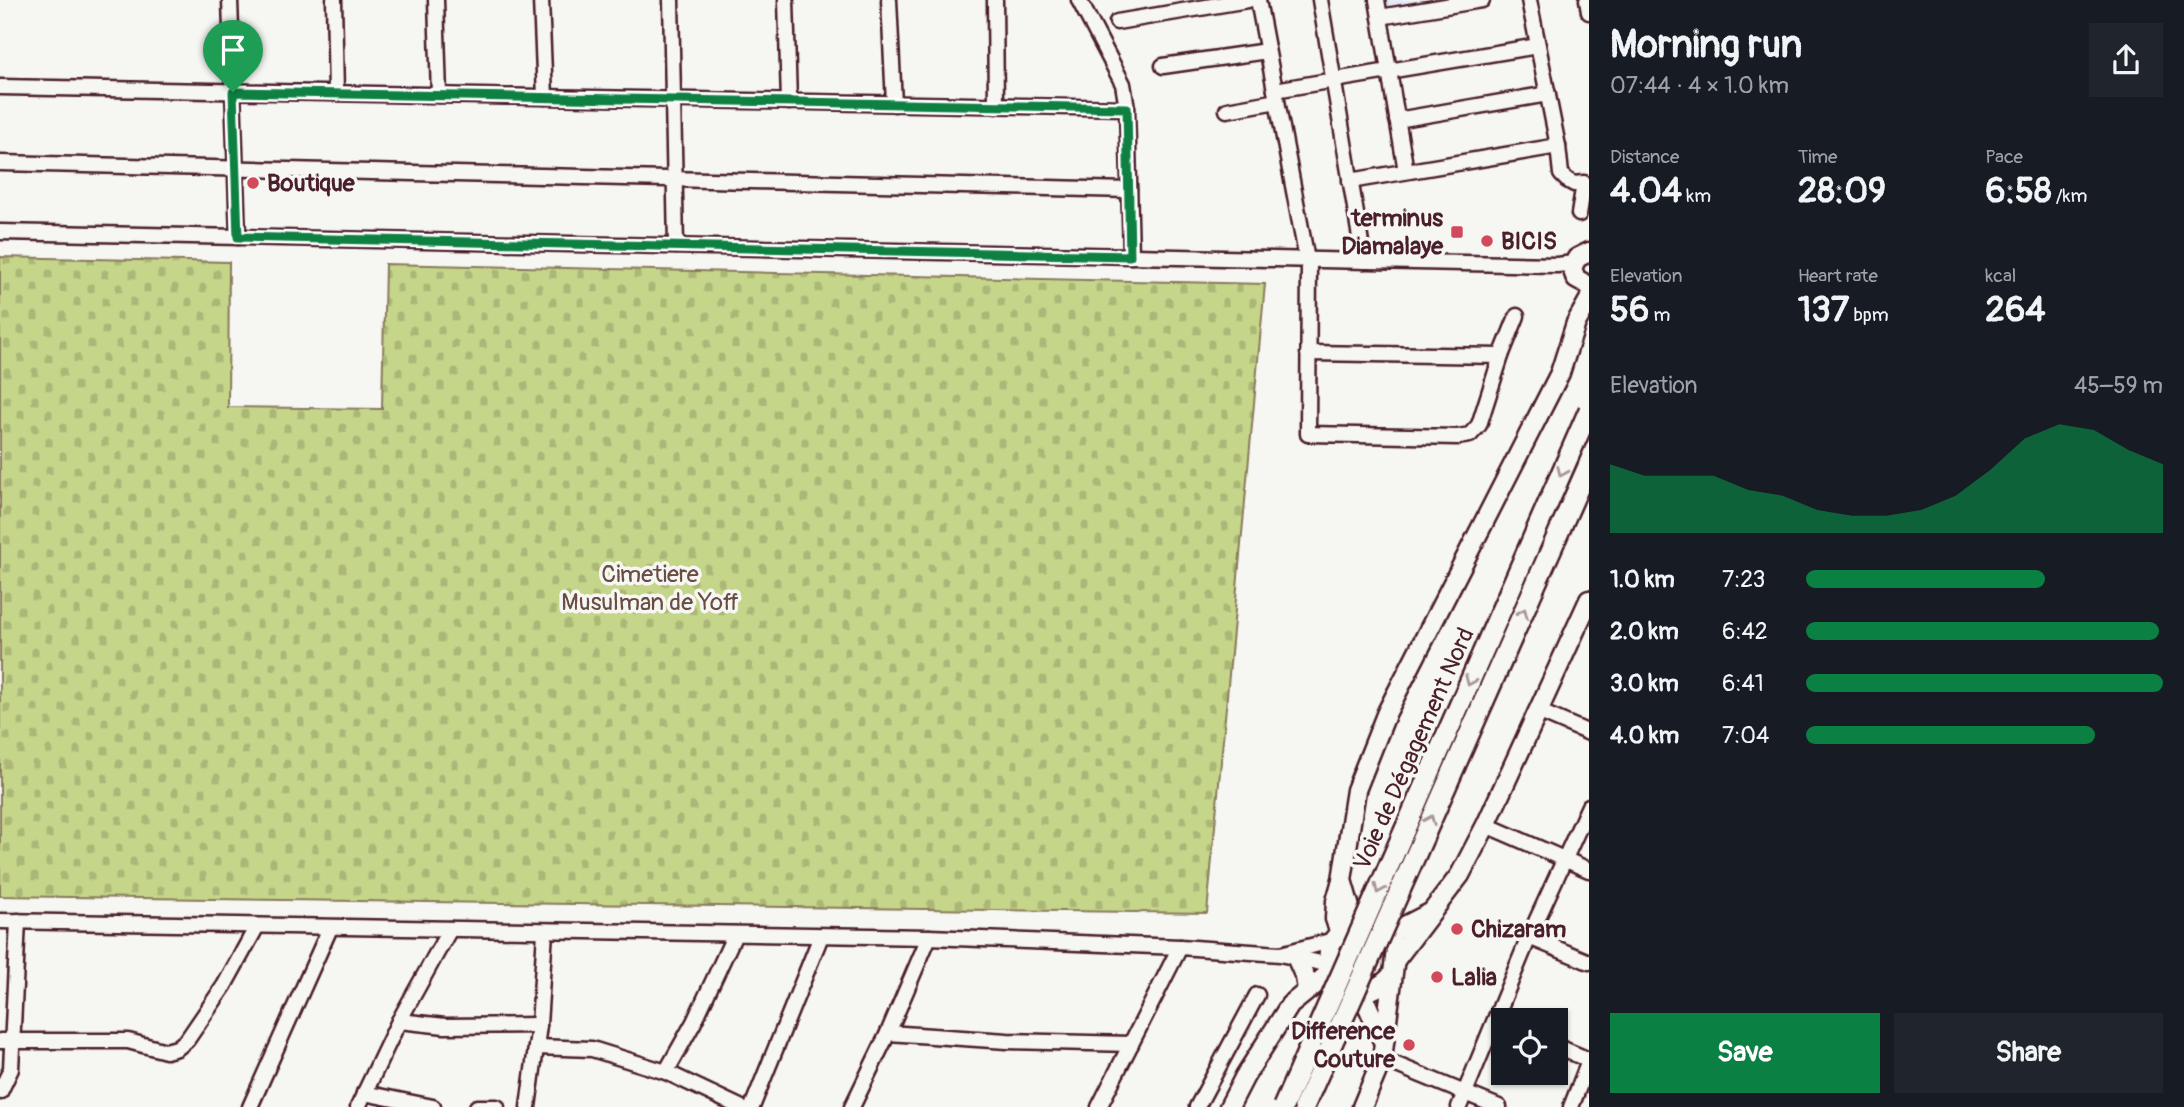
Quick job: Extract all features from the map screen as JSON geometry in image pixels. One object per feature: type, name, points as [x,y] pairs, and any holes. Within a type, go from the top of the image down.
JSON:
[{"type":"highway","name":"Voie de Dégagement Nord","points":[[1283,1107],[1589,410]]},
{"type":"highway","name":"Voie de Dégagement Nord","points":[[1304,1107],[1589,464]]},
{"type":"main road","points":[[1343,932],[1335,919],[1336,901],[1342,880],[1356,790],[1387,712],[1560,373],[1576,323],[1581,270]]},
{"type":"main road","points":[[1290,1005],[1353,988],[1378,987],[1394,967],[1460,875],[1486,825],[1589,600]]},
{"type":"main road","points":[[1387,935],[1434,911]]},
{"type":"main road","points":[[1362,1107],[1383,1052],[1394,967],[1392,942],[1387,935],[1373,926],[1343,932],[1329,956],[1331,968],[1338,980],[1353,988],[1383,1052]]},
{"type":"main road","points":[[1297,959],[1307,989]]},
{"type":"main road","points":[[1229,1107],[1245,1076],[1290,1005],[1331,968]]},
{"type":"street","points":[[230,0],[238,237]]},
{"type":"street","points":[[334,0],[336,93]]},
{"type":"street","points":[[436,0],[439,95]]},
{"type":"street","points":[[541,0],[545,97]]},
{"type":"street","points":[[671,0],[676,246]]},
{"type":"street","points":[[786,0],[789,102]]},
{"type":"street","points":[[889,0],[894,104]]},
{"type":"street","points":[[995,0],[996,106]]},
{"type":"street","points":[[1079,0],[1123,84],[1127,108],[1130,256]]},
{"type":"street","points":[[1117,22],[1248,0]]},
{"type":"street","points":[[1258,0],[1308,260],[1308,434],[1430,437],[1470,435],[1479,425],[1517,316]]},
{"type":"street","points":[[1320,0],[1364,261]]},
{"type":"street","points":[[1377,0],[1405,171]]},
{"type":"street","points":[[1380,17],[1482,0]]},
{"type":"street","points":[[1529,0],[1558,146],[1561,174],[1574,184],[1587,178]]},
{"type":"street","points":[[1587,0],[1589,11]]},
{"type":"street","points":[[1227,110],[1333,80],[1538,46]]},
{"type":"street","points":[[1163,65],[1267,51]]},
{"type":"street","points":[[0,87],[1127,108]]},
{"type":"street","points":[[1397,120],[1548,94]]},
{"type":"street","points":[[1350,181],[1558,146]]},
{"type":"street","points":[[0,163],[1129,190]]},
{"type":"street","points":[[1579,214],[1587,178]]},
{"type":"street","points":[[0,232],[1364,261],[1581,270]]},
{"type":"street","points":[[1308,353],[1501,356]]},
{"type":"street","points":[[1538,711],[1589,733]]},
{"type":"street","points":[[1504,1008],[1529,937],[1589,806]]},
{"type":"street","points":[[1486,825],[1589,870]]},
{"type":"street","points":[[0,921],[929,937],[1180,947],[1280,954],[1331,968]]},
{"type":"street","points":[[0,1092],[10,1069],[7,1041],[18,921]]},
{"type":"street","points":[[7,1041],[128,1041],[166,1051],[177,1048],[187,1040],[224,986],[257,926]]},
{"type":"street","points":[[250,1107],[330,928]]},
{"type":"street","points":[[358,1107],[399,1021],[450,929]]},
{"type":"street","points":[[528,1107],[539,1026],[545,932]]},
{"type":"street","points":[[1280,954],[1343,932]]},
{"type":"street","points":[[666,1072],[694,1022],[734,934]]},
{"type":"street","points":[[752,1107],[821,936]]},
{"type":"street","points":[[852,1107],[888,1033],[929,937]]},
{"type":"street","points":[[1529,937],[1589,962]]},
{"type":"street","points":[[1099,1107],[1180,947]]},
{"type":"street","points":[[1197,1107],[1257,995]]},
{"type":"street","points":[[399,1021],[445,1026],[539,1026]]},
{"type":"street","points":[[888,1033],[1007,1041],[1131,1044]]},
{"type":"street","points":[[1459,1107],[1491,1039]]},
{"type":"street","points":[[536,1047],[592,1049],[666,1072],[740,1107]]},
{"type":"street","points":[[1568,1051],[1589,1060],[1571,1107]]},
{"type":"street","points":[[1383,1052],[1499,1107]]},
{"type":"street","points":[[364,1093],[433,1107]]},
{"type":"street","points":[[477,1107],[497,1107]]},
{"type":"shaded area","points":[[1381,0],[1464,0],[1382,13]]},
{"type":"green space","name":"Cimetiere Musulman de Yoff","points":[[0,257],[229,262],[228,407],[382,409],[385,264],[1265,284],[1207,913],[0,896]]},
{"type":"place","name":"Boutique","points":[[253,183]]},
{"type":"place","name":"terminus Diamalaye","points":[[1457,232]]},
{"type":"place","name":"BICIS","points":[[1487,241]]},
{"type":"place","name":"Chizaram","points":[[1457,929]]},
{"type":"place","name":"Lalia","points":[[1437,977]]},
{"type":"place","name":"Difference Couture","points":[[1409,1045]]},
{"type":"route","points":[[233,92],[1127,108],[1130,256],[238,237],[233,92]]}]
